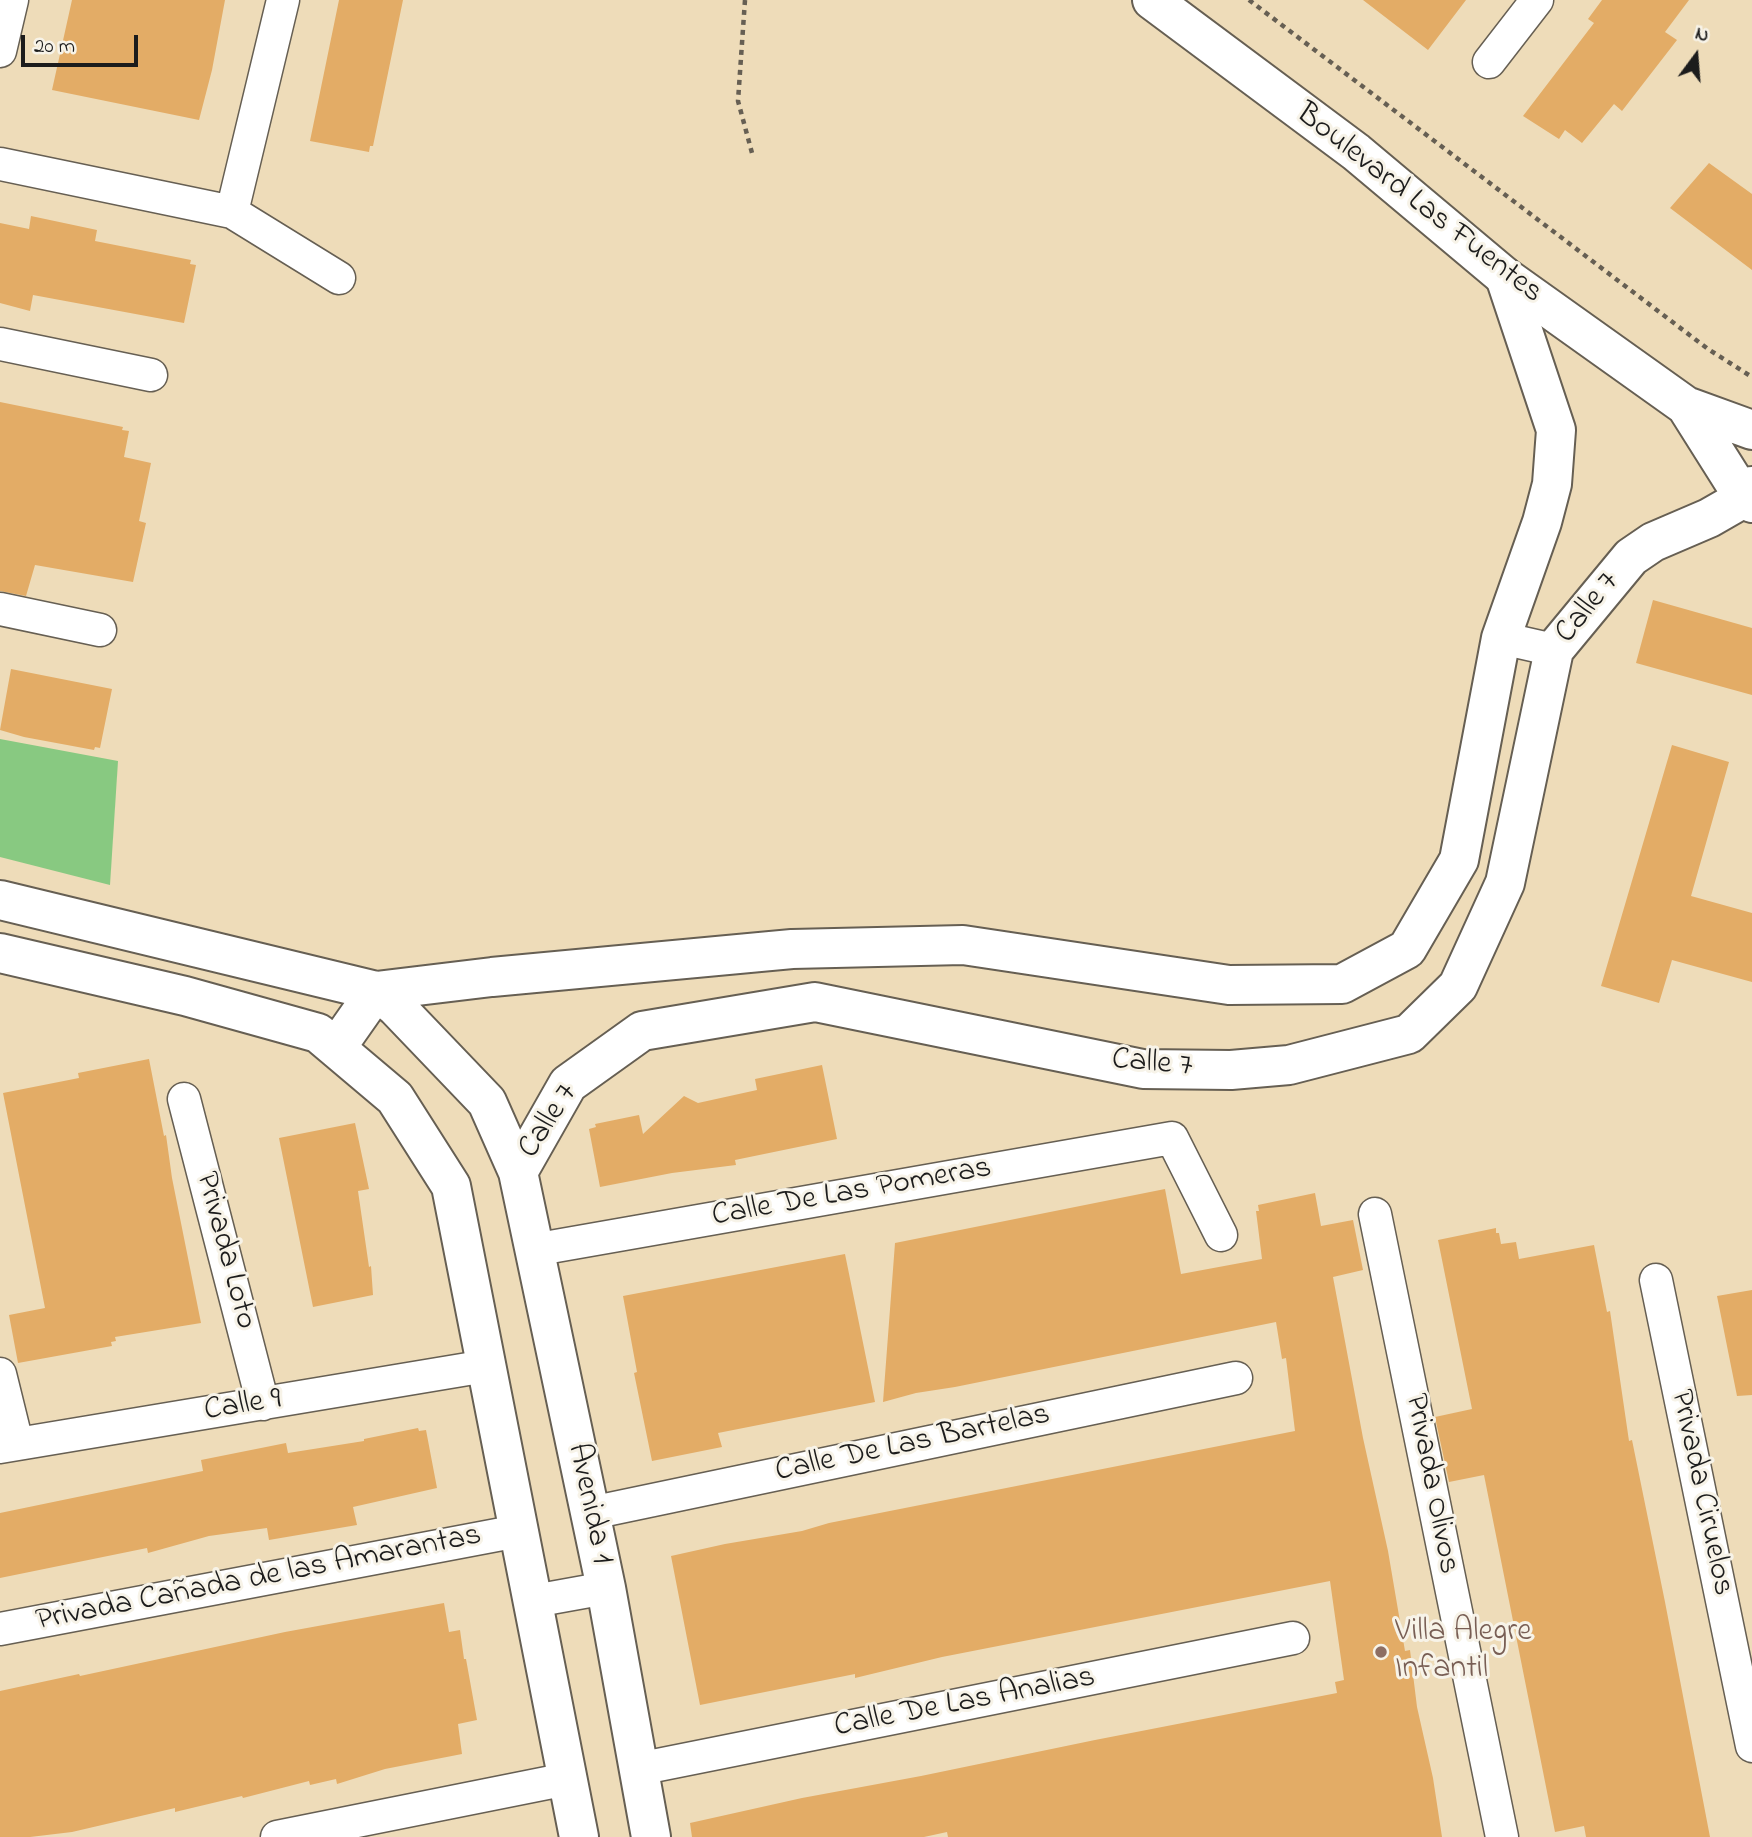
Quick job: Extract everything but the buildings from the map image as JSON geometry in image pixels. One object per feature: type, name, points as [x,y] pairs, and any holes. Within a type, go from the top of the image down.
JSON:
[{"type":"street","points":[[0,51],[12,0]]},
{"type":"street","points":[[232,212],[283,0]]},
{"type":"street","name":"Boulevard Las Fuentes","points":[[1152,0],[1356,152],[1505,277],[1686,406]]},
{"type":"street","points":[[1489,62],[1537,0]]},
{"type":"street","points":[[0,164],[232,212],[339,278]]},
{"type":"street","name":"Calle 7","points":[[0,900],[376,991],[492,977],[792,949],[963,945],[1229,985],[1342,984],[1407,949],[1459,860],[1501,638],[1542,522],[1552,484],[1556,430],[1505,277]]},
{"type":"street","points":[[0,344],[151,375]]},
{"type":"street","points":[[1686,406],[1752,429]]},
{"type":"street","points":[[1686,406],[1749,495]]},
{"type":"street","name":"Calle 7","points":[[518,1172],[568,1084],[642,1031],[815,1002],[1143,1069],[1231,1070],[1289,1065],[1409,1034],[1458,986],[1505,883],[1554,650],[1631,557],[1653,542],[1709,518],[1749,495]]},
{"type":"street","points":[[0,609],[100,630]]},
{"type":"street","points":[[1501,638],[1554,650]]},
{"type":"street","points":[[0,953],[199,999],[318,1033],[395,1098],[451,1186],[579,1837]]},
{"type":"street","points":[[336,1048],[376,991]]},
{"type":"street","name":"Calle 7","points":[[376,991],[396,1007],[486,1102],[518,1172]]},
{"type":"street","name":"Privada Loto","points":[[184,1099],[263,1404]]},
{"type":"street","name":"Calle De Las Pomeras","points":[[533,1250],[1171,1138],[1221,1235]]},
{"type":"street","name":"Avenida 1","points":[[518,1172],[591,1513],[651,1837]]},
{"type":"street","name":"Privada Olivos","points":[[1375,1214],[1502,1837]]},
{"type":"street","name":"Privada Ciruelos","points":[[1656,1280],[1752,1746]]},
{"type":"street","name":"Calle 9","points":[[8,1445],[485,1366]]},
{"type":"street","points":[[0,1374],[8,1445]]},
{"type":"street","name":"Calle De Las Bartelas","points":[[591,1513],[1236,1378]]},
{"type":"street","name":"Privada Cañada de las Amarantas","points":[[0,1629],[518,1531]]},
{"type":"street","points":[[534,1601],[606,1588]]},
{"type":"street","name":"Calle De Las Analias","points":[[638,1769],[1293,1638]]},
{"type":"street","points":[[277,1837],[567,1779]]},
{"type":"path","points":[[745,0],[738,102],[752,153]]},
{"type":"path","points":[[1250,0],[1708,349],[1752,377]]},
{"type":"green space","points":[[0,739],[118,761],[110,885],[0,857]]},
{"type":"place","name":"Villa Alegre Infantil","points":[[1381,1652]]}]
